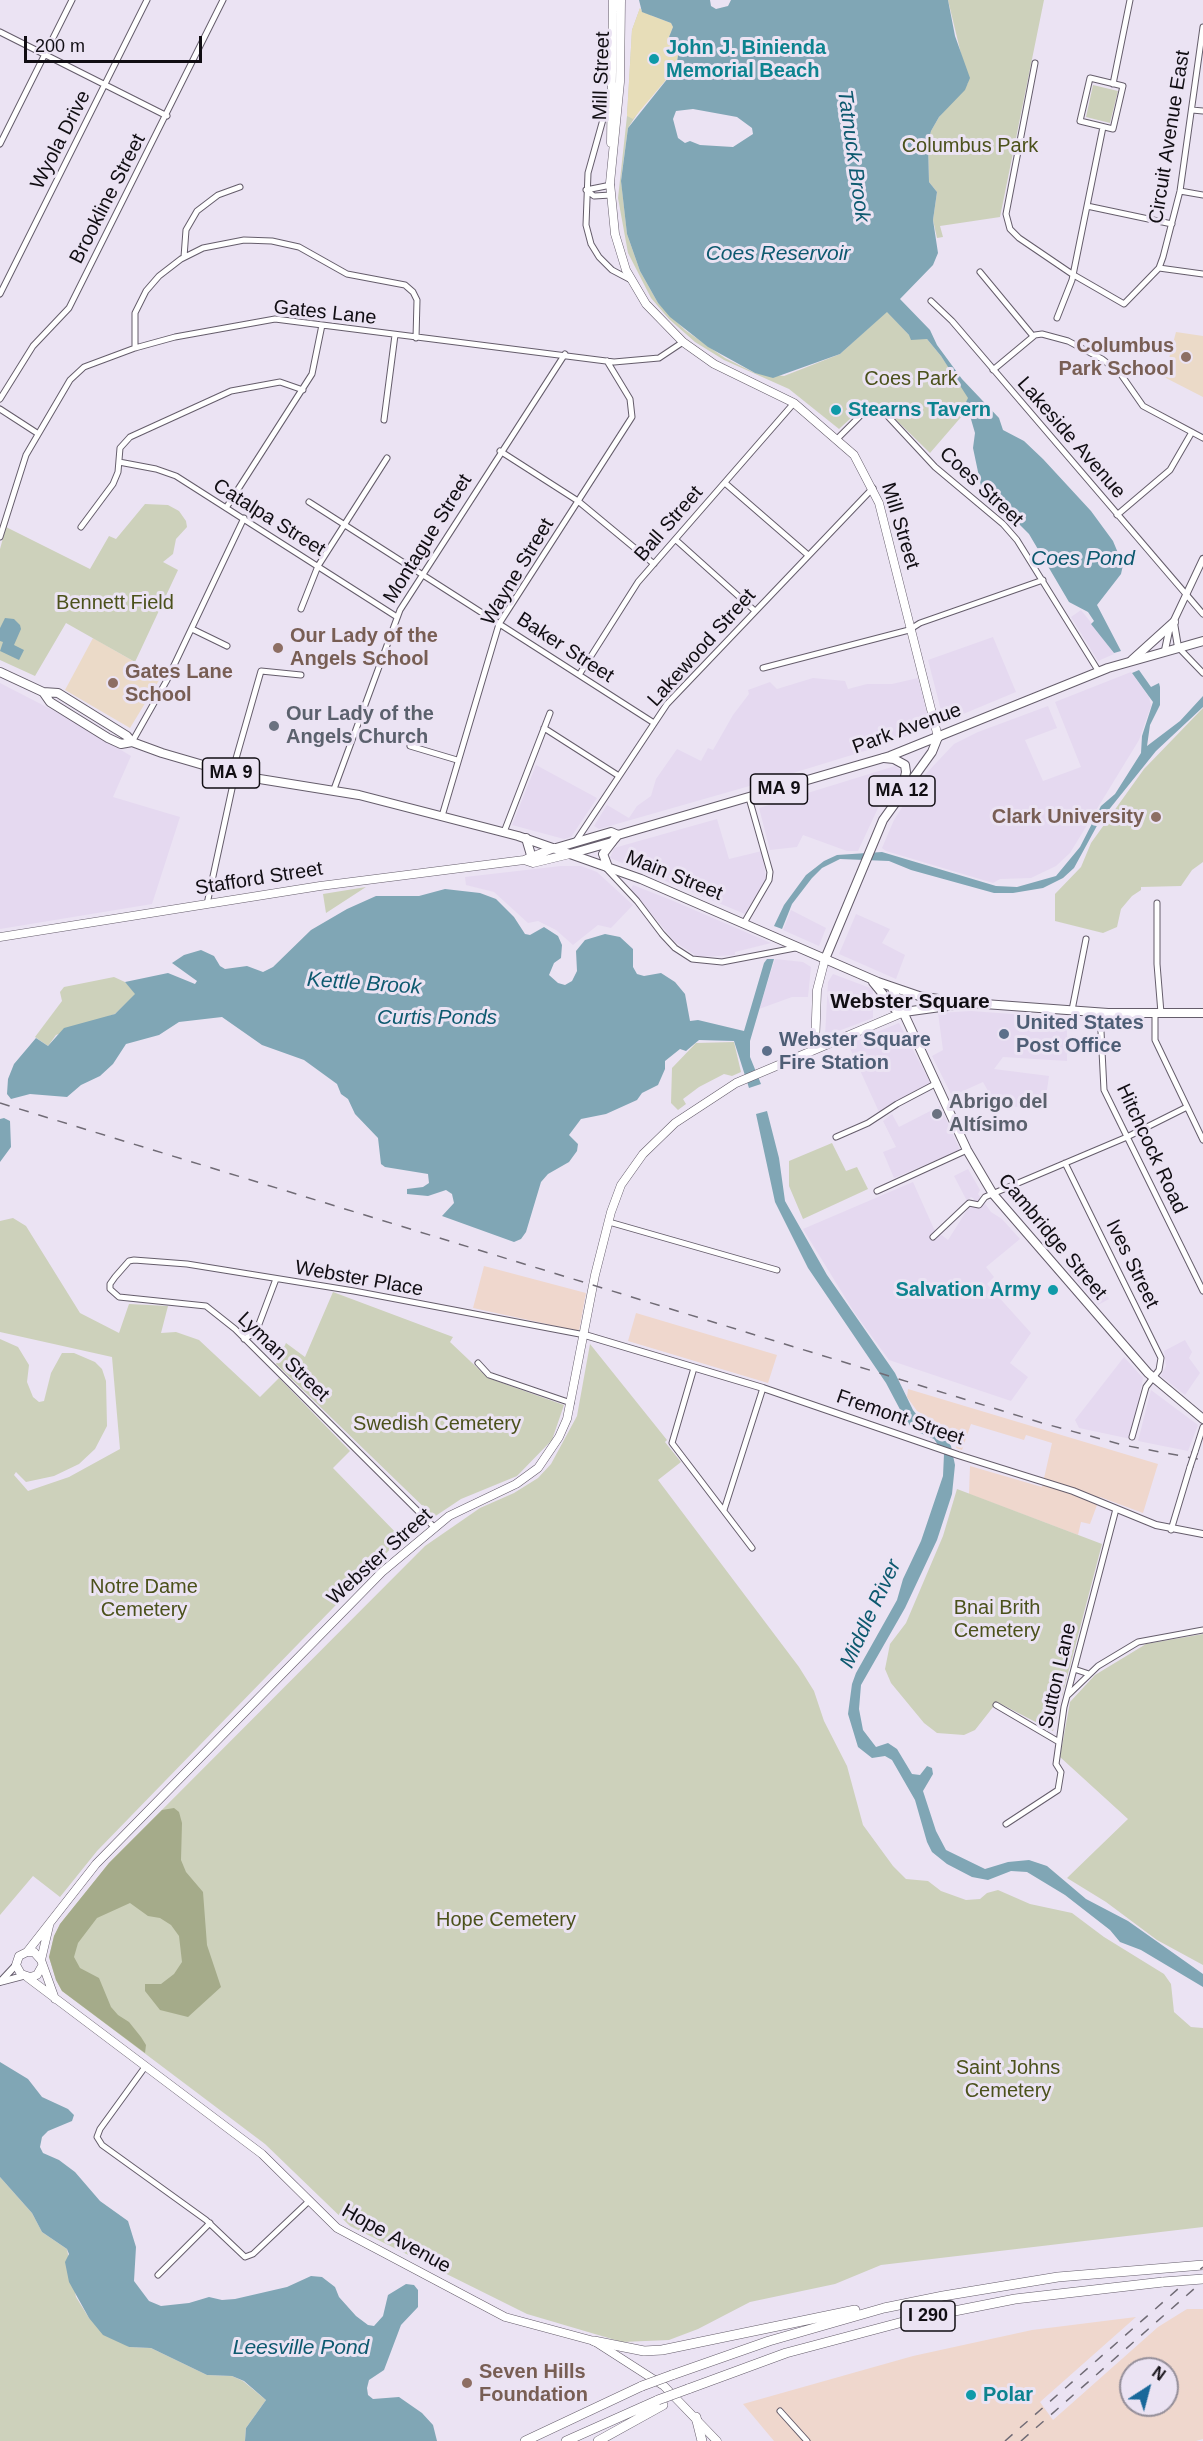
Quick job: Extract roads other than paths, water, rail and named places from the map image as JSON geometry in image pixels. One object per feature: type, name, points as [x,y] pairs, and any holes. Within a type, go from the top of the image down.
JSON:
[{"type":"highway","name":"I 290","points":[[525,2441],[642,2386],[780,2338],[884,2308],[1058,2277],[1203,2265]]},
{"type":"highway","name":"I 290","points":[[566,2441],[700,2385],[786,2353],[914,2319],[1015,2299],[1203,2279]]},
{"type":"highway","points":[[594,2342],[644,2350],[662,2350],[885,2302],[943,2296]]},
{"type":"highway","points":[[598,2441],[661,2403]]},
{"type":"highway","points":[[696,2417],[702,2441]]},
{"type":"main road","name":"Mill Street","points":[[613,0],[611,195],[619,252],[631,280],[657,318],[683,342],[714,364],[794,403],[838,438],[854,455],[873,488],[912,628],[938,736]]},
{"type":"main road","name":"Mill Street","points":[[612,154],[620,82],[621,0]]},
{"type":"main road","points":[[1132,660],[1174,622]]},
{"type":"main road","name":"Park Avenue","points":[[570,854],[615,838],[884,758],[1099,672],[1165,650],[1203,641]]},
{"type":"main road","name":"Main Street","points":[[0,672],[43,692],[50,702],[121,744],[132,742],[234,773],[334,789],[526,838],[606,866],[892,988],[924,997],[972,1003],[1100,1012],[1203,1013]]},
{"type":"main road","name":"MA 12","points":[[815,1047],[819,978],[825,959],[883,820],[932,752],[938,736]]},
{"type":"main road","points":[[884,758],[894,759],[905,765],[906,772],[901,792]]},
{"type":"main road","name":"Park Avenue","points":[[554,848],[611,832],[615,838]]},
{"type":"main road","points":[[526,838],[527,857]]},
{"type":"main road","points":[[606,866],[603,854],[615,838]]},
{"type":"main road","name":"Stafford Street","points":[[0,937],[207,903],[527,857],[554,848]]},
{"type":"main road","name":"Stafford Street","points":[[527,857],[533,863],[570,854]]},
{"type":"main road","name":"Cambridge Street","points":[[869,978],[884,992],[896,1009],[904,1012]]},
{"type":"main road","name":"Cambridge Street","points":[[892,988],[967,1150],[993,1194],[1153,1378],[1203,1419]]},
{"type":"main road","name":"Webster Street","points":[[904,1012],[924,997]]},
{"type":"main road","name":"Webster Street","points":[[27,1952],[96,1864],[129,1828],[382,1572],[434,1527],[460,1510],[516,1484],[538,1468],[560,1437],[572,1404],[595,1275],[621,1185],[645,1151],[675,1123],[745,1079],[815,1047],[904,1012],[972,1003]]},
{"type":"main road","points":[[42,1963],[34,1952],[27,1952],[19,1956],[16,1965],[25,1977],[37,1975],[42,1963],[44,1940],[51,1921]]},
{"type":"main road","name":"Hope Avenue","points":[[42,1963],[56,1999]]},
{"type":"main road","name":"Hope Avenue","points":[[25,1977],[262,2154],[308,2202],[348,2235],[424,2273],[492,2312],[535,2327],[594,2342],[664,2385],[717,2441]]},
{"type":"street","points":[[0,144],[72,0]]},
{"type":"street","name":"Wyola Drive","points":[[0,294],[147,0]]},
{"type":"street","name":"Brookline Street","points":[[0,399],[33,346],[69,309],[223,0]]},
{"type":"street","points":[[1113,84],[1130,0]]},
{"type":"street","name":"Circuit Avenue East","points":[[1072,274],[1120,304],[1128,302],[1159,268],[1180,191],[1203,27]]},
{"type":"street","points":[[0,32],[167,116]]},
{"type":"street","points":[[1035,63],[1006,214],[1014,234],[1072,274]]},
{"type":"street","points":[[1090,78],[1123,86],[1113,129],[1103,126],[1080,121],[1090,78]]},
{"type":"street","points":[[612,89],[590,165],[586,190],[586,225],[591,244],[608,266],[631,280]]},
{"type":"street","points":[[1192,110],[1203,111]]},
{"type":"street","points":[[1057,318],[1072,274],[1103,126]]},
{"type":"street","points":[[586,190],[611,185]]},
{"type":"street","points":[[184,257],[186,230],[197,212],[218,195],[240,188]]},
{"type":"street","points":[[586,190],[594,196],[611,195]]},
{"type":"street","points":[[1180,191],[1203,195]]},
{"type":"street","points":[[1087,206],[1172,224]]},
{"type":"street","points":[[135,348],[134,317],[140,302],[159,276],[184,257],[217,244],[244,240],[272,241],[299,247],[347,274],[408,286],[417,300],[416,338]]},
{"type":"street","points":[[1159,268],[1203,274]]},
{"type":"street","points":[[980,272],[1033,336]]},
{"type":"street","name":"Lakeside Avenue","points":[[931,301],[1203,614]]},
{"type":"street","name":"Gates Lane","points":[[0,537],[19,474],[37,433],[76,372],[135,348],[175,337],[275,319],[607,361],[659,358],[683,342]]},
{"type":"street","points":[[226,508],[314,371],[322,326]]},
{"type":"street","points":[[993,370],[1033,336],[1042,334],[1068,341],[1102,359],[1120,373],[1143,406],[1203,438]]},
{"type":"street","points":[[384,420],[395,335]]},
{"type":"street","name":"Montague Street","points":[[334,789],[397,616],[500,451],[565,354]]},
{"type":"street","name":"Wayne Street","points":[[442,816],[499,624],[633,414],[630,399],[607,361]]},
{"type":"street","points":[[81,527],[113,484],[120,448],[125,440],[222,394],[276,382],[290,383],[303,390]]},
{"type":"street","name":"Ball Street","points":[[579,675],[628,597],[654,564],[794,403]]},
{"type":"street","name":"Coes Street","points":[[838,438],[866,410],[875,408],[883,411],[935,467],[1003,524],[1043,580],[1099,672]]},
{"type":"street","points":[[0,409],[37,433]]},
{"type":"street","points":[[1117,515],[1170,470],[1192,432]]},
{"type":"street","points":[[500,451],[579,501],[654,564]]},
{"type":"street","points":[[301,609],[318,566],[387,458]]},
{"type":"street","name":"Catalpa Street","points":[[119,462],[168,473],[244,518],[397,616]]},
{"type":"street","points":[[725,483],[808,555]]},
{"type":"street","name":"Lakewood Street","points":[[574,844],[667,704],[873,488]]},
{"type":"street","name":"Baker Street","points":[[309,502],[654,723]]},
{"type":"street","points":[[132,742],[192,629],[244,518]]},
{"type":"street","points":[[676,540],[755,611]]},
{"type":"street","points":[[1165,650],[1167,637],[1203,559]]},
{"type":"street","points":[[763,668],[912,628],[1043,580]]},
{"type":"street","points":[[1174,622],[1178,647],[1203,673]]},
{"type":"street","points":[[192,629],[227,646]]},
{"type":"street","points":[[207,903],[235,762],[261,671],[301,675]]},
{"type":"street","points":[[504,832],[549,713]]},
{"type":"street","points":[[544,728],[619,776]]},
{"type":"street","points":[[410,747],[458,760]]},
{"type":"street","points":[[744,923],[769,880],[770,872],[749,798]]},
{"type":"street","points":[[606,866],[662,934],[675,948],[692,959],[722,962],[798,947]]},
{"type":"street","points":[[1157,903],[1158,1013],[1155,1040],[1203,1140]]},
{"type":"street","points":[[1072,1010],[1086,939]]},
{"type":"street","name":"Hitchcock Road","points":[[1100,1012],[1104,1090],[1203,1291]]},
{"type":"street","points":[[836,1137],[868,1123],[897,1104],[937,1083]]},
{"type":"street","points":[[933,1237],[969,1203],[980,1205],[985,1197],[1127,1137],[1186,1107]]},
{"type":"street","points":[[877,1191],[967,1150]]},
{"type":"street","name":"Ives Street","points":[[1065,1163],[1158,1350],[1161,1364],[1146,1387],[1132,1437]]},
{"type":"street","points":[[609,1222],[777,1270]]},
{"type":"street","name":"Webster Place","points":[[110,1288],[111,1281],[129,1262],[141,1259],[276,1279],[585,1335]]},
{"type":"street","points":[[244,1339],[256,1332],[276,1279]]},
{"type":"street","name":"Lyman Street","points":[[110,1288],[114,1294],[126,1299],[206,1305],[244,1339],[434,1527]]},
{"type":"street","name":"Fremont Street","points":[[585,1335],[763,1389],[1073,1491],[1171,1530],[1203,1533]]},
{"type":"street","points":[[478,1363],[489,1375],[572,1404]]},
{"type":"street","points":[[694,1368],[672,1443],[752,1548]]},
{"type":"street","points":[[724,1510],[763,1389]]},
{"type":"street","points":[[1171,1530],[1203,1427]]},
{"type":"street","name":"Sutton Lane","points":[[1006,1824],[1058,1790],[1061,1772],[1056,1764],[1066,1696],[1116,1509]]},
{"type":"street","points":[[1066,1696],[1089,1674],[1138,1642],[1203,1630]]},
{"type":"street","points":[[1074,1669],[1089,1674]]},
{"type":"street","points":[[996,1705],[1059,1742]]},
{"type":"street","points":[[1,1981],[16,1965]]},
{"type":"street","points":[[1,1981],[25,1977]]},
{"type":"street","points":[[145,2067],[100,2129],[99,2141],[210,2223],[237,2252],[248,2257],[308,2202]]},
{"type":"street","points":[[158,2275],[210,2223]]},
{"type":"street","points":[[780,2412],[807,2441]]},
{"type":"water","name":"Coes Reservoir","points":[[639,0],[710,0],[711,6],[716,9],[728,6],[731,0],[948,0],[955,36],[970,78],[965,90],[939,117],[931,131],[928,143],[929,182],[937,192],[933,220],[938,253],[933,265],[900,299],[930,330],[937,345],[962,379],[999,418],[1003,430],[1024,441],[1043,459],[1091,511],[1113,541],[1123,565],[1121,574],[1097,605],[1121,651],[1114,653],[1091,624],[1094,621],[1088,612],[1069,602],[1029,534],[1013,518],[1004,504],[981,486],[973,448],[975,433],[966,402],[968,398],[927,339],[911,340],[887,312],[840,354],[773,378],[755,373],[708,347],[670,317],[658,303],[640,271],[627,234],[621,181],[628,128],[676,68],[679,49],[669,37],[673,27],[671,23],[642,12]],"holes":[[[693,109],[737,117],[752,128],[753,134],[733,147],[700,145],[690,141],[685,143],[678,138],[673,119],[676,111]]]},
{"type":"water","points":[[5,618],[14,619],[20,625],[21,629],[14,645],[24,650],[19,660],[0,651],[3,642],[0,641],[0,628]]},
{"type":"water","points":[[1139,670],[1151,687],[1159,683],[1160,687],[1160,705],[1150,725],[1147,746],[1180,721],[1203,696],[1203,707],[1156,751],[1099,822],[1074,868],[1063,878],[1043,888],[1013,893],[994,893],[911,870],[889,861],[840,859],[822,868],[812,878],[792,904],[782,929],[774,926],[784,905],[806,875],[824,861],[837,855],[882,852],[996,886],[1017,887],[1056,876],[1080,847],[1101,806],[1115,794],[1141,753],[1142,736],[1153,702],[1132,673]]},
{"type":"water","name":"Curtis Ponds","points":[[445,889],[480,893],[496,899],[514,917],[525,934],[530,935],[544,927],[558,936],[562,945],[561,958],[554,963],[549,975],[558,983],[565,985],[572,981],[577,971],[576,951],[585,940],[605,934],[620,937],[633,949],[633,967],[637,974],[644,976],[661,973],[675,982],[685,994],[690,1021],[698,1020],[744,1031],[764,963],[767,959],[774,959],[750,1041],[750,1057],[761,1084],[749,1088],[734,1041],[699,1040],[686,1051],[680,1049],[665,1061],[665,1069],[658,1085],[642,1093],[637,1100],[606,1114],[581,1119],[569,1135],[578,1144],[577,1151],[569,1162],[548,1174],[541,1182],[526,1232],[521,1239],[514,1242],[442,1216],[454,1203],[452,1194],[446,1190],[428,1196],[407,1194],[407,1189],[423,1187],[429,1183],[428,1174],[385,1167],[381,1164],[378,1138],[355,1114],[337,1084],[304,1060],[262,1045],[222,1017],[179,1022],[159,1035],[126,1044],[113,1064],[100,1076],[81,1085],[67,1097],[30,1094],[11,1099],[7,1094],[8,1079],[14,1064],[36,1038],[48,1046],[64,1028],[115,1014],[135,994],[125,982],[168,973],[195,984],[197,981],[172,963],[184,955],[201,950],[214,956],[220,966],[225,969],[247,966],[263,972],[273,967],[311,930],[347,909],[376,896],[419,896]]},
{"type":"water","points":[[767,1111],[779,1158],[785,1201],[827,1275],[895,1373],[913,1410],[920,1419],[942,1431],[951,1446],[955,1465],[952,1494],[937,1540],[905,1608],[861,1685],[859,1709],[863,1730],[876,1747],[888,1743],[897,1749],[912,1774],[920,1775],[927,1766],[932,1768],[933,1774],[923,1791],[936,1831],[946,1850],[985,1869],[1008,1862],[1029,1860],[1047,1866],[1086,1899],[1128,1921],[1203,1974],[1203,1987],[1141,1950],[1120,1942],[1110,1930],[1065,1895],[1027,1872],[1011,1871],[988,1880],[972,1877],[947,1864],[932,1852],[915,1800],[892,1760],[885,1756],[872,1758],[858,1747],[848,1714],[852,1684],[897,1600],[903,1579],[921,1541],[943,1476],[944,1454],[934,1439],[913,1430],[886,1383],[808,1268],[775,1202],[756,1114]]},
{"type":"water","points":[[0,1119],[10,1121],[11,1147],[0,1162]]},
{"type":"water","name":"Leesville Pond","points":[[0,2062],[28,2079],[42,2097],[68,2109],[74,2115],[72,2121],[48,2131],[42,2137],[40,2147],[43,2153],[59,2160],[75,2172],[100,2201],[128,2221],[136,2247],[134,2281],[149,2301],[161,2306],[189,2303],[209,2297],[222,2300],[235,2299],[287,2287],[311,2276],[322,2277],[335,2287],[339,2297],[356,2316],[368,2325],[374,2326],[383,2316],[388,2295],[406,2284],[414,2285],[418,2290],[418,2307],[401,2325],[384,2370],[369,2380],[368,2395],[373,2399],[399,2397],[422,2413],[433,2425],[437,2441],[245,2441],[246,2428],[266,2400],[244,2381],[232,2376],[207,2375],[151,2348],[129,2347],[103,2335],[89,2318],[69,2282],[65,2262],[69,2254],[67,2249],[42,2232],[32,2213],[0,2177]]},
{"type":"railway","points":[[0,1103],[1042,1423],[1123,1445],[1203,1460]]},
{"type":"railway","points":[[1005,2441],[1203,2267]]},
{"type":"railway","points":[[1021,2441],[1203,2281]]},
{"type":"place","name":"John J. Binienda Memorial Beach","points":[[654,59]]},
{"type":"place","name":"Columbus Park School","points":[[1186,357]]},
{"type":"place","name":"Stearns Tavern","points":[[836,410]]},
{"type":"place","name":"Our Lady of the Angels School","points":[[278,648]]},
{"type":"place","name":"Gates Lane School","points":[[113,683]]},
{"type":"place","name":"Our Lady of the Angels Church","points":[[274,726]]},
{"type":"place","name":"Clark University","points":[[1156,817]]},
{"type":"place","name":"United States Post Office","points":[[1004,1034]]},
{"type":"place","name":"Webster Square Fire Station","points":[[767,1051]]},
{"type":"place","name":"Abrigo del Altísimo","points":[[937,1114]]},
{"type":"place","name":"Salvation Army","points":[[1053,1290]]},
{"type":"place","name":"Seven Hills Foundation","points":[[467,2383]]},
{"type":"place","name":"Polar","points":[[971,2395]]},
{"type":"district","name":"Webster Square","points":[[910,1002]]},
{"type":"park label","name":"Columbus Park","points":[[970,146]]},
{"type":"park label","name":"Coes Park","points":[[911,379]]},
{"type":"park label","name":"Bennett Field","points":[[115,603]]},
{"type":"park label","name":"Swedish Cemetery","points":[[437,1424]]},
{"type":"park label","name":"Notre Dame Cemetery","points":[[144,1598]]},
{"type":"park label","name":"Bnai Brith Cemetery","points":[[997,1620]]},
{"type":"park label","name":"Hope Cemetery","points":[[506,1920]]},
{"type":"park label","name":"Saint Johns Cemetery","points":[[1008,2080]]},
{"type":"water label","name":"Tatnuck Brook","points":[[853,156]]},
{"type":"water label","name":"Coes Pond","points":[[1083,559]]},
{"type":"water label","name":"Kettle Brook","points":[[364,984]]},
{"type":"water label","name":"Middle River","points":[[871,1614]]}]
